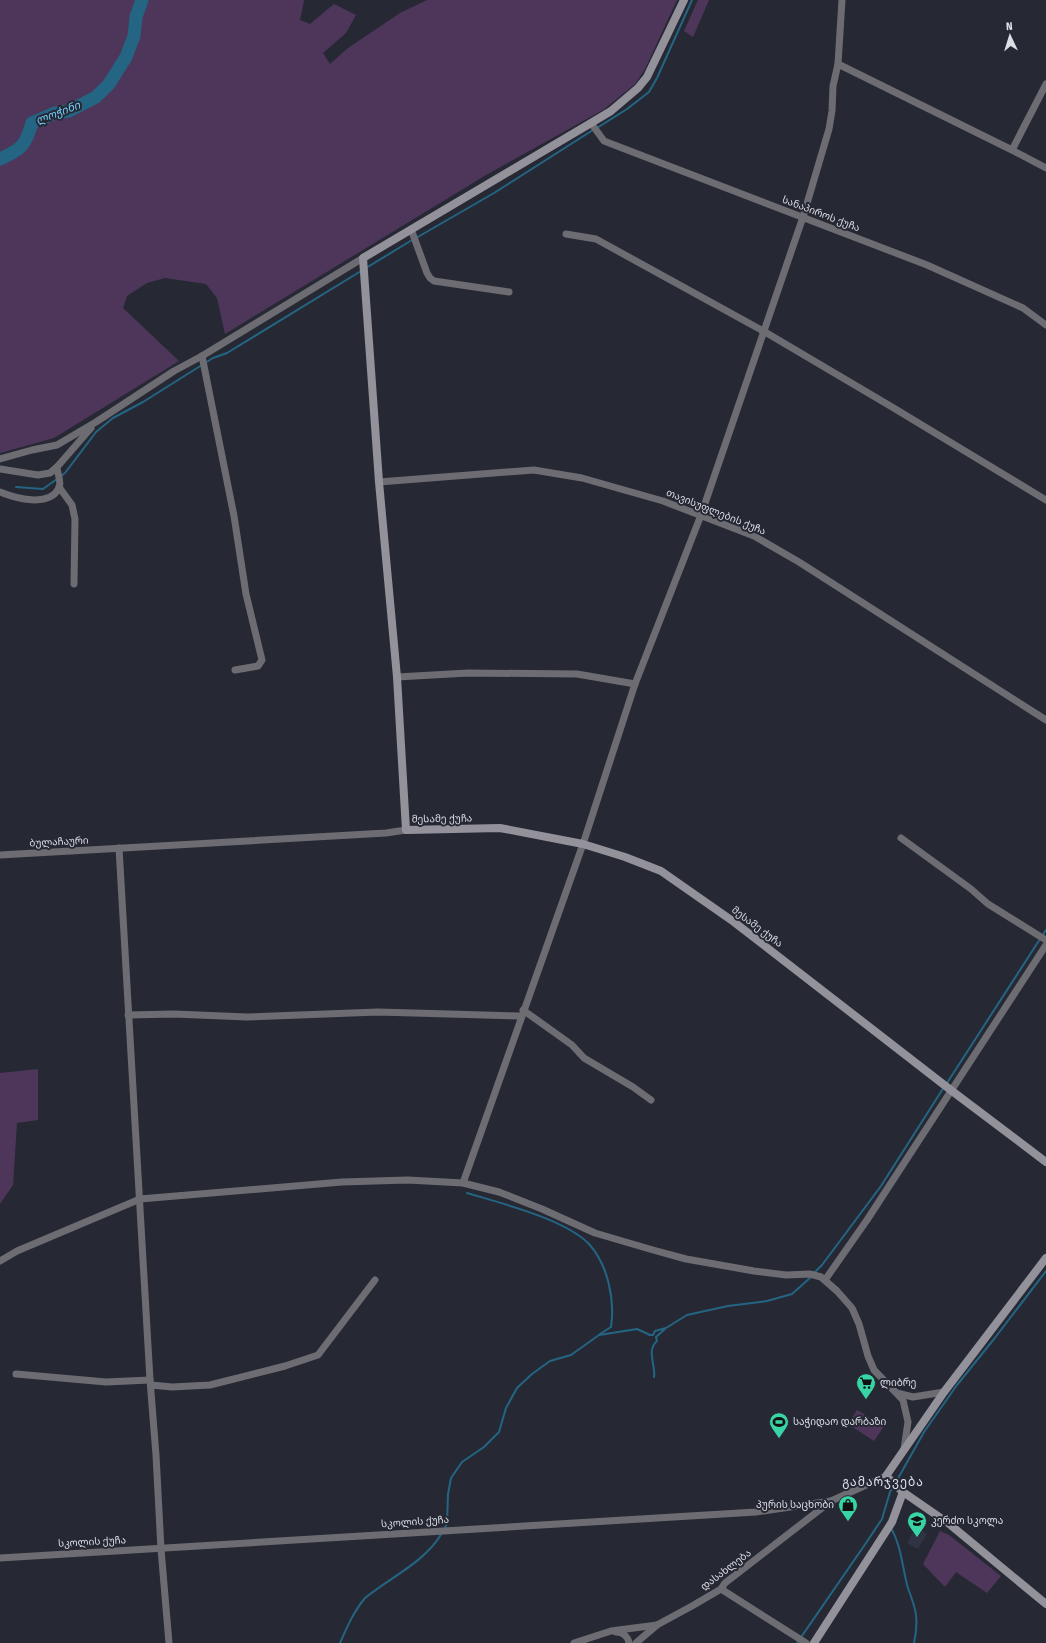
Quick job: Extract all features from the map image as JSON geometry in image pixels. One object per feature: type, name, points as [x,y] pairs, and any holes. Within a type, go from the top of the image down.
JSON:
[{"type":"street","points":[[0,459],[57,445],[96,422],[174,371],[202,356],[411,229],[611,111],[638,88],[647,77],[684,0]]},
{"type":"street","points":[[463,1183],[583,844],[635,684],[701,515],[804,217],[829,129],[832,111],[833,86],[838,64],[842,0]]},
{"type":"street","points":[[838,64],[1046,168]]},
{"type":"street","points":[[1012,150],[1046,84]]},
{"type":"street","name":"სანაპიროს ქუჩა","points":[[591,123],[604,141],[804,217],[940,271],[1023,308],[1046,325]]},
{"type":"street","points":[[411,229],[427,273],[434,281],[509,292]]},
{"type":"street","points":[[566,234],[596,239],[765,332],[1046,500]]},
{"type":"street","points":[[363,258],[379,482],[397,677],[406,830]]},
{"type":"street","points":[[202,356],[234,516],[246,594],[262,660],[258,666],[235,670]]},
{"type":"street","points":[[0,469],[38,475],[50,473],[96,422]]},
{"type":"street","points":[[57,466],[59,488],[72,505],[75,519],[74,584]]},
{"type":"street","name":"თავისუფლების ქუჩა","points":[[379,482],[534,470],[582,478],[626,490],[701,515],[754,536],[799,562],[1046,720]]},
{"type":"street","points":[[0,492],[22,500],[39,500],[49,496],[59,488]]},
{"type":"street","points":[[397,677],[468,673],[577,674],[635,684]]},
{"type":"street","name":"მესამე ქუჩა","points":[[406,830],[500,828],[583,844],[661,871],[694,893],[776,954],[1046,1162]]},
{"type":"street","name":"ბულაჩაური","points":[[0,855],[386,833],[406,830]]},
{"type":"street","points":[[901,838],[988,904],[1046,940]]},
{"type":"street","points":[[119,848],[160,1549],[168,1643]]},
{"type":"street","points":[[825,1280],[867,1220],[1046,946]]},
{"type":"street","points":[[128,1015],[174,1014],[247,1017],[378,1012],[522,1013],[572,1045],[584,1058],[633,1087],[651,1100]]},
{"type":"street","points":[[0,1261],[17,1251],[140,1199],[342,1182],[408,1180],[463,1183],[499,1192],[542,1209],[595,1233],[686,1259],[786,1275],[817,1275],[837,1291],[852,1308],[859,1324],[868,1356],[874,1370],[903,1400],[908,1422],[904,1449]]},
{"type":"street","points":[[831,1501],[886,1476],[944,1392],[1046,1258]]},
{"type":"street","points":[[16,1374],[106,1382],[150,1382],[172,1387],[210,1385],[285,1366],[318,1355],[375,1280]]},
{"type":"street","points":[[897,1393],[913,1397],[944,1392]]},
{"type":"street","points":[[886,1476],[903,1492],[948,1523],[1046,1604]]},
{"type":"street","points":[[814,1643],[892,1522],[903,1492]]},
{"type":"street","name":"სკოლის ქუჩა","points":[[0,1558],[160,1549],[432,1530],[514,1527],[683,1515],[756,1512],[831,1501]]},
{"type":"street","name":"დასახლება","points":[[574,1643],[612,1631],[657,1625],[692,1606],[721,1589],[725,1583],[831,1501]]},
{"type":"street","points":[[721,1589],[806,1643]]},
{"type":"street","points":[[636,1643],[657,1625]]},
{"type":"street","points":[[612,1631],[620,1632],[627,1636],[629,1643]]},
{"type":"shaded area","points":[[0,0],[304,0],[300,20],[310,24],[334,4],[356,15],[346,33],[323,53],[330,64],[348,48],[400,13],[427,0],[677,0],[645,69],[635,84],[603,110],[486,175],[225,334],[217,298],[206,284],[165,278],[147,283],[127,296],[123,308],[179,361],[54,438],[0,453]]},
{"type":"shaded area","points":[[698,0],[709,0],[693,37],[684,31]]},
{"type":"shaded area","points":[[38,1069],[38,1120],[17,1123],[13,1185],[0,1204],[0,1073]]},
{"type":"shaded area","points":[[857,1410],[884,1426],[874,1441],[848,1424]]},
{"type":"shaded area","name":"კერძო სკოლა","points":[[916,1527],[927,1534],[918,1549],[907,1543]]},
{"type":"shaded area","points":[[940,1531],[949,1535],[1001,1576],[987,1593],[956,1572],[945,1587],[923,1564]]},
{"type":"waterway","name":"ლოჭინი","points":[[0,159],[22,146],[32,123],[55,113],[69,111],[96,97],[109,84],[126,57],[134,36],[136,17],[142,0]]},
{"type":"waterway","points":[[597,128],[627,109],[649,92],[657,78],[692,0]]},
{"type":"waterway","points":[[416,238],[494,193],[593,130]]},
{"type":"waterway","points":[[366,268],[412,240]]},
{"type":"waterway","points":[[61,476],[65,473],[96,432],[113,418],[143,402],[213,358],[227,353],[361,271]]},
{"type":"waterway","points":[[16,487],[43,489],[57,479]]},
{"type":"waterway","points":[[1042,936],[1046,930]]},
{"type":"waterway","points":[[947,1083],[1040,939]]},
{"type":"waterway","points":[[814,1273],[822,1265],[881,1186],[944,1087]]},
{"type":"waterway","points":[[467,1193],[514,1207],[549,1220],[578,1235],[589,1244],[596,1252],[601,1262],[609,1283],[611,1294],[611,1327],[600,1334]]},
{"type":"waterway","points":[[896,1482],[924,1432],[957,1385],[1046,1271]]},
{"type":"waterway","points":[[444,1529],[447,1524],[448,1494],[451,1478],[462,1462],[484,1447],[499,1432],[506,1408],[517,1388],[532,1374],[550,1361],[571,1355],[599,1335],[637,1329],[653,1335],[655,1331],[666,1328],[687,1315],[728,1306],[767,1301],[792,1294],[811,1277]]},
{"type":"waterway","points":[[654,1377],[652,1349],[657,1341],[656,1337],[665,1329]]},
{"type":"waterway","points":[[797,1643],[882,1519],[890,1492],[894,1486]]},
{"type":"waterway","points":[[891,1528],[895,1535],[908,1588],[914,1605],[916,1618],[914,1643]]},
{"type":"waterway","points":[[340,1643],[354,1614],[365,1598],[417,1561],[435,1543],[442,1533]]},
{"type":"place","name":"ლიბრე","points":[[866,1400]]},
{"type":"place","name":"საჭიდაო დარბაზი","points":[[779,1439]]},
{"type":"place","name":"პურის საცხობი","points":[[848,1522]]},
{"type":"place","name":"კერძო სკოლა","points":[[917,1538]]},
{"type":"district","name":"გამარჯვება","points":[[883,1482]]}]
